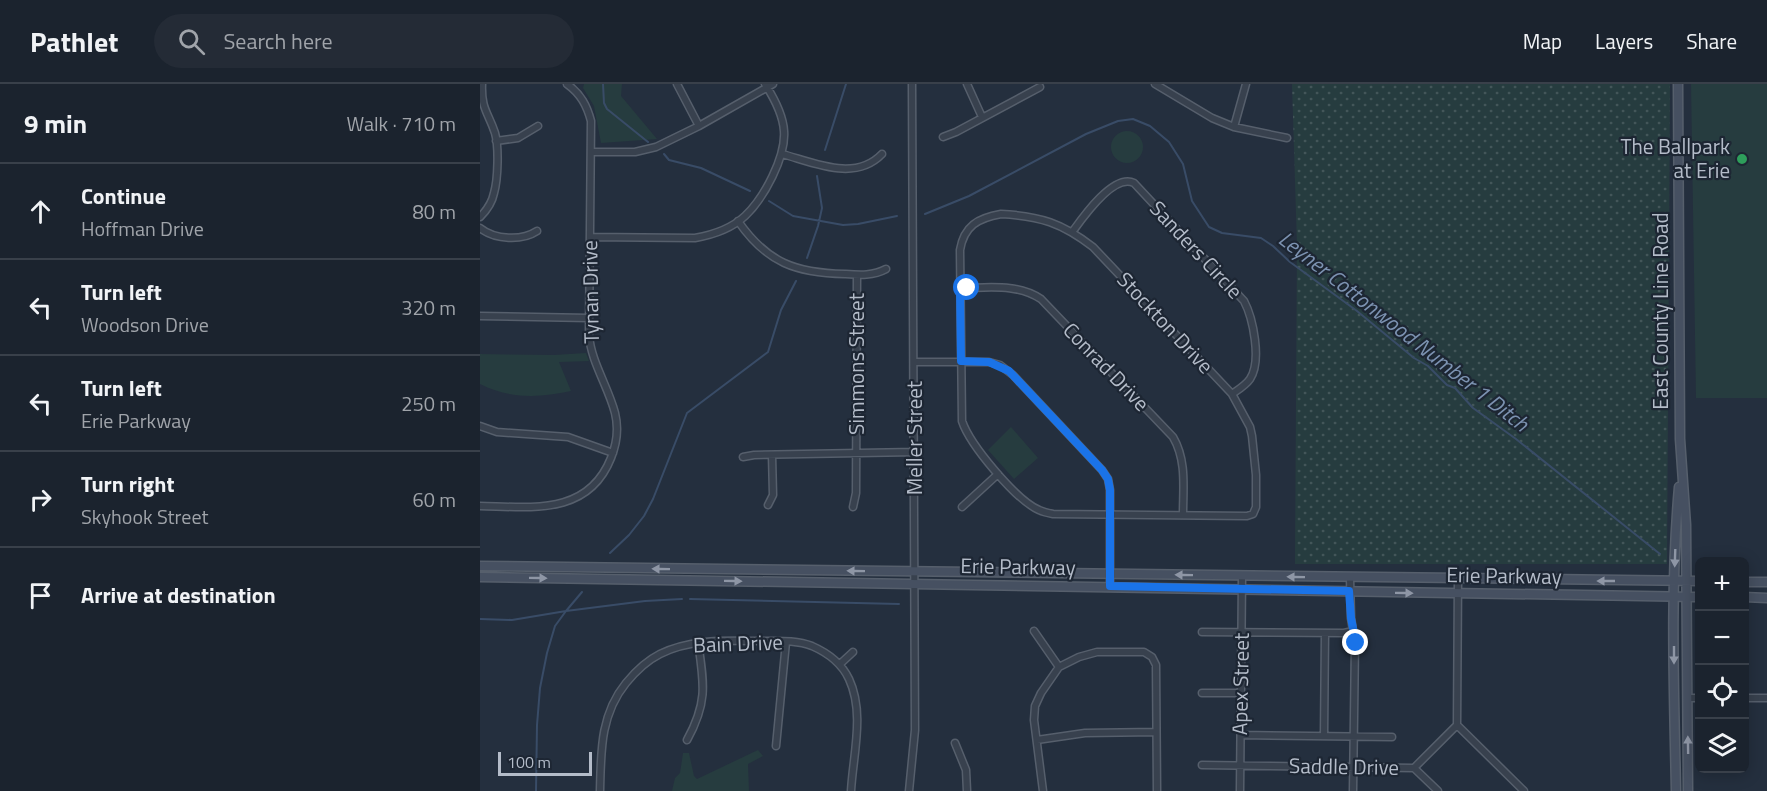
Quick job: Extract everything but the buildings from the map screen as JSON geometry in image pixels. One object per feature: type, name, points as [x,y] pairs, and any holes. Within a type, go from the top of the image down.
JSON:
[{"type":"main road","name":"East County Line Road","points":[[1678,84],[1681,465],[1686,525],[1688,791]]},
{"type":"main road","name":"East County Line Road","points":[[1676,791],[1674,581],[1681,465]]},
{"type":"main road","name":"Erie Parkway","points":[[480,566],[1695,581]]},
{"type":"main road","name":"Erie Parkway","points":[[480,577],[1695,597]]},
{"type":"main road","points":[[1749,582],[1767,582]]},
{"type":"main road","points":[[1749,597],[1767,598]]},
{"type":"street","points":[[480,217],[495,193],[496,141],[493,127],[483,106],[482,84]]},
{"type":"street","name":"Tynan Drive","points":[[480,506],[547,506],[566,503],[584,493],[600,478],[613,453],[617,438],[615,414],[590,344],[591,130],[589,112],[584,101],[567,84]]},
{"type":"street","points":[[677,84],[699,126]]},
{"type":"street","name":"Meller Street","points":[[909,791],[915,730],[912,84]]},
{"type":"street","points":[[967,84],[982,117]]},
{"type":"street","points":[[1155,84],[1212,118],[1234,127],[1287,138]]},
{"type":"street","points":[[1234,127],[1246,84]]},
{"type":"street","points":[[590,237],[694,238],[708,236],[738,221],[746,215],[758,199],[782,154],[784,129],[768,85],[665,144],[635,152],[591,152]]},
{"type":"street","points":[[943,137],[1040,87]]},
{"type":"street","points":[[496,141],[518,138],[538,126]]},
{"type":"street","points":[[782,154],[836,168],[849,169],[873,164],[882,154]]},
{"type":"street","name":"Sanders Circle","points":[[1073,231],[1086,212],[1116,184],[1125,180],[1134,183],[1244,300],[1250,312],[1254,334],[1254,366],[1249,381],[1232,394]]},
{"type":"street","name":"Stockton Drive","points":[[960,288],[960,250],[963,238],[974,222],[984,218],[1001,214],[1033,217],[1073,231],[1093,247],[1232,394],[1250,427],[1256,475],[1256,507],[1253,514],[1247,516],[1183,515]]},
{"type":"street","points":[[738,221],[761,249],[790,267],[810,272],[858,275],[876,274],[886,269]]},
{"type":"street","points":[[480,228],[496,236],[528,237],[537,231]]},
{"type":"street","name":"Simmons Street","points":[[853,507],[856,493],[858,275]]},
{"type":"street","points":[[960,288],[962,421],[966,434],[998,474],[1028,503],[1040,511],[1053,514],[1183,515]]},
{"type":"street","name":"Conrad Drive","points":[[960,288],[1014,288],[1027,291],[1041,299],[1173,437],[1183,460],[1183,515]]},
{"type":"street","points":[[480,316],[589,318]]},
{"type":"street","points":[[915,362],[961,361],[989,362],[1000,365],[1014,375],[1102,470],[1108,479],[1110,490],[1110,586]]},
{"type":"street","points":[[480,426],[497,432],[568,437],[613,453]]},
{"type":"street","points":[[742,458],[754,454],[915,452]]},
{"type":"street","points":[[768,505],[773,495],[772,455]]},
{"type":"street","points":[[963,507],[998,474]]},
{"type":"street","name":"Apex Street","points":[[1240,791],[1242,576]]},
{"type":"street","points":[[1350,578],[1349,591],[1356,643],[1353,791]]},
{"type":"street","points":[[1414,768],[1457,725],[1458,579]]},
{"type":"street","points":[[1034,631],[1059,667]]},
{"type":"street","points":[[1202,632],[1325,633],[1353,631]]},
{"type":"street","points":[[1324,736],[1325,633]]},
{"type":"street","points":[[687,740],[700,712],[704,690],[698,642]]},
{"type":"street","name":"Bain Drive","points":[[600,791],[601,744],[604,725],[612,704],[626,683],[653,658],[677,647],[698,642],[786,642],[811,646],[840,664]]},
{"type":"street","points":[[776,746],[786,642]]},
{"type":"street","points":[[851,791],[857,709],[855,694],[849,678],[840,664],[853,652]]},
{"type":"street","points":[[1043,791],[1034,720],[1035,706],[1059,667],[1079,657],[1097,652],[1144,652],[1152,657],[1156,665],[1157,791]]},
{"type":"street","points":[[1202,693],[1241,693]]},
{"type":"street","points":[[1688,698],[1695,698]]},
{"type":"street","points":[[1749,698],[1767,698]]},
{"type":"street","points":[[1457,725],[1524,791]]},
{"type":"street","points":[[1037,740],[1085,733],[1156,732]]},
{"type":"street","points":[[1241,735],[1392,737]]},
{"type":"street","points":[[955,743],[966,770],[967,791]]},
{"type":"street","name":"Saddle Drive","points":[[1202,765],[1414,768],[1438,791]]},
{"type":"green space","points":[[584,84],[622,84],[621,96],[657,139],[601,143],[594,106],[583,88]]},
{"type":"green space","points":[[1292,84],[1670,84],[1667,564],[1295,564],[1297,245]]},
{"type":"green space","points":[[1691,84],[1767,84],[1767,398],[1696,398]]},
{"type":"green space","points":[[1127,131],[1138,136],[1143,147],[1138,158],[1127,163],[1116,158],[1111,147],[1116,136]]},
{"type":"green space","points":[[586,353],[589,361],[559,362],[571,391],[525,396],[502,392],[480,384],[480,354]]},
{"type":"green space","points":[[1011,427],[1038,458],[1014,479],[988,450]]},
{"type":"green space","points":[[758,750],[763,756],[748,764],[749,791],[672,791],[675,778],[680,773],[683,753],[689,753],[694,776],[697,779]]},
{"type":"waterway","name":"Leyner Cottonwood Number 1 Ditch","points":[[603,84],[604,103],[607,109],[648,142]]},
{"type":"waterway","points":[[825,150],[846,84]]},
{"type":"waterway","name":"Leyner Cottonwood Number 1 Ditch","points":[[925,214],[969,196],[1086,134],[1118,121],[1133,119],[1150,126],[1169,142],[1183,164],[1192,201],[1209,227],[1222,233],[1261,238],[1273,246],[1290,262],[1357,311],[1414,358],[1428,366],[1447,385],[1455,388],[1473,408],[1516,439],[1660,554]]},
{"type":"waterway","name":"Leyner Cottonwood Number 1 Ditch","points":[[664,154],[669,160],[701,168],[750,191]]},
{"type":"waterway","name":"Leyner Cottonwood Number 1 Ditch","points":[[807,258],[822,208],[817,176]]},
{"type":"waterway","name":"Leyner Cottonwood Number 1 Ditch","points":[[769,201],[793,216],[843,225],[897,216]]},
{"type":"waterway","points":[[610,553],[629,535],[644,516],[687,413],[768,352],[781,310],[796,281]]},
{"type":"waterway","points":[[480,619],[512,620],[566,611],[582,592]]},
{"type":"waterway","points":[[536,791],[540,688],[555,626],[566,611],[645,601],[682,599]]},
{"type":"waterway","points":[[690,599],[899,604]]},
{"type":"place","name":"The Ballpark at Erie","points":[[1742,159]]},
{"type":"route","points":[[967,288],[960,288],[961,361],[989,362],[1000,365],[1014,375],[1108,479],[1110,586],[1349,591],[1356,643]]}]
